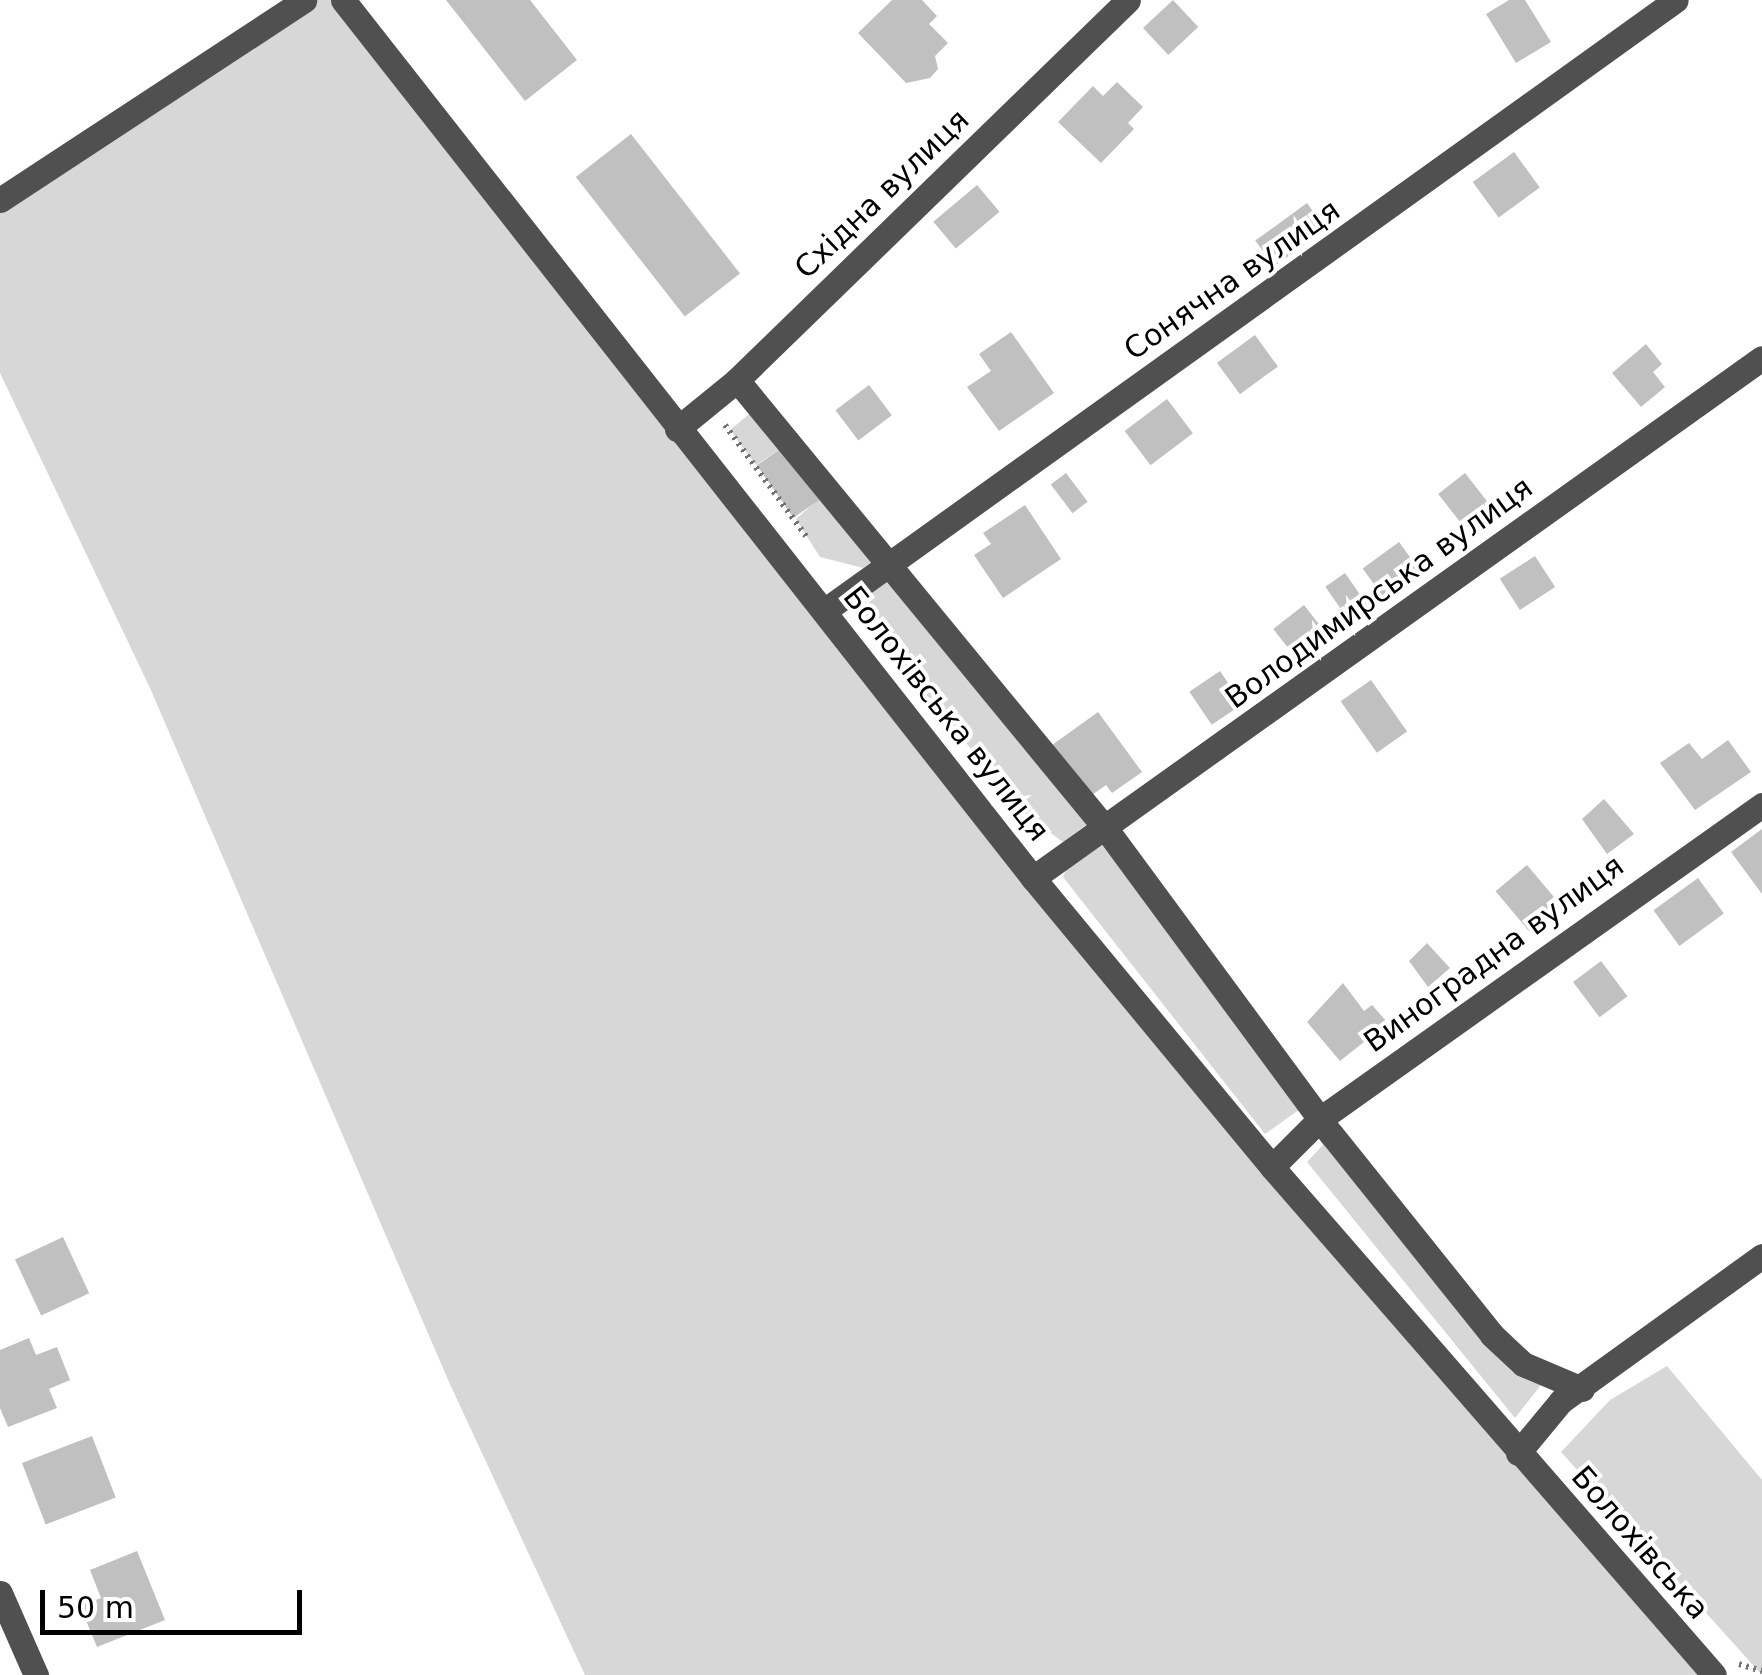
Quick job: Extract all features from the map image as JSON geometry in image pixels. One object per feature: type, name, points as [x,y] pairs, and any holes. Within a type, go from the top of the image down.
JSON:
[{"type":"street","points":[[0,200],[304,0]]},
{"type":"street","name":"Болохівська вулиця","points":[[343,0],[1033,878],[1272,1167],[1518,1453]]},
{"type":"street","name":"Східна вулиця","points":[[677,429],[737,380],[1128,0]]},
{"type":"street","name":"Сонячна вулиця","points":[[824,611],[1676,0]]},
{"type":"street","name":"Володимирська вулиця","points":[[1033,878],[1762,358]]},
{"type":"street","points":[[737,380],[891,562],[1106,829],[1320,1119],[1492,1335],[1523,1364],[1582,1389]]},
{"type":"street","name":"Виноградна вулиця","points":[[1272,1167],[1320,1119],[1762,805]]},
{"type":"street","points":[[1518,1453],[1562,1402],[1627,1350],[1762,1256]]},
{"type":"street","name":"Болохівська","points":[[1518,1453],[1714,1675]]},
{"type":"street","points":[[0,1593],[36,1675]]},
{"type":"path","points":[[704,408],[730,430],[812,545]]},
{"type":"shaded area","points":[[304,0],[343,0],[1033,878],[1714,1675],[585,1675],[449,1382],[150,688],[0,373],[0,200]]},
{"type":"shaded area","points":[[759,406],[878,557],[863,568],[820,557],[796,519],[814,503],[783,447],[756,465],[730,430]]},
{"type":"shaded area","points":[[891,570],[1090,822],[1063,842],[1024,813],[861,616],[862,590]]},
{"type":"shaded area","points":[[1096,837],[1303,1107],[1265,1134],[1063,877],[1071,859]]},
{"type":"shaded area","points":[[1332,1135],[1545,1380],[1515,1418],[1307,1162]]},
{"type":"shaded area","points":[[1667,1366],[1762,1480],[1762,1675],[1561,1452],[1610,1400]]},
{"type":"building","points":[[446,0],[530,0],[577,60],[525,101]]},
{"type":"building","points":[[892,0],[922,0],[937,16],[929,24],[948,43],[935,56],[938,69],[930,78],[906,83],[858,33]]},
{"type":"building","points":[[1173,0],[1198,27],[1168,55],[1143,28]]},
{"type":"building","points":[[1509,0],[1525,0],[1551,42],[1516,63],[1486,14]]},
{"type":"building","points":[[1117,82],[1143,107],[1128,123],[1134,129],[1101,163],[1058,122],[1093,86],[1103,96]]},
{"type":"building","points":[[631,134],[740,273],[685,317],[576,177]]},
{"type":"building","points":[[1514,152],[1540,188],[1499,218],[1473,182]]},
{"type":"building","points":[[977,185],[999,212],[956,248],[933,222]]},
{"type":"building","points":[[1307,203],[1326,229],[1274,267],[1255,241]]},
{"type":"building","points":[[1011,332],[1054,393],[999,431],[967,387],[991,371],[979,354]]},
{"type":"building","points":[[1255,335],[1278,367],[1240,394],[1217,363]]},
{"type":"building","points":[[1646,344],[1662,364],[1653,372],[1665,387],[1641,407],[1612,373]]},
{"type":"building","points":[[869,385],[892,415],[858,441],[835,410]]},
{"type":"building","points":[[1167,399],[1193,433],[1151,465],[1125,431]]},
{"type":"building","points":[[783,447],[820,499],[793,518],[757,465]]},
{"type":"building","points":[[1066,473],[1088,502],[1072,513],[1051,484]]},
{"type":"building","points":[[1465,473],[1492,508],[1465,529],[1438,494]]},
{"type":"building","points":[[1025,505],[1061,559],[1003,598],[974,555],[991,544],[983,533]]},
{"type":"building","points":[[1399,542],[1420,571],[1384,598],[1363,568]]},
{"type":"building","points":[[1535,556],[1555,587],[1520,610],[1500,579]]},
{"type":"building","points":[[1345,573],[1367,604],[1347,618],[1325,587]]},
{"type":"building","points":[[1304,605],[1328,636],[1297,660],[1273,629]]},
{"type":"building","points":[[1220,671],[1242,704],[1212,725],[1189,692]]},
{"type":"building","points":[[1371,680],[1407,732],[1377,753],[1341,701]]},
{"type":"building","points":[[1098,712],[1142,772],[1112,793],[1106,785],[1085,800],[1048,748]]},
{"type":"building","points":[[1728,740],[1751,772],[1695,810],[1660,763],[1689,743],[1702,759]]},
{"type":"building","points":[[1604,799],[1634,834],[1607,854],[1582,819]]},
{"type":"building","points":[[1762,829],[1762,894],[1731,852]]},
{"type":"building","points":[[1527,865],[1560,905],[1529,931],[1496,891]]},
{"type":"building","points":[[1698,878],[1724,914],[1679,946],[1654,910]]},
{"type":"building","points":[[1427,943],[1450,968],[1428,987],[1409,961]]},
{"type":"building","points":[[1601,961],[1627,996],[1600,1017],[1573,982]]},
{"type":"building","points":[[1343,983],[1364,1011],[1372,1005],[1388,1023],[1340,1061],[1307,1022]]},
{"type":"building","points":[[63,1237],[89,1293],[41,1316],[15,1259]]},
{"type":"building","points":[[29,1338],[36,1355],[57,1347],[70,1380],[49,1389],[57,1408],[8,1427],[0,1408],[0,1350]]},
{"type":"building","points":[[92,1436],[116,1498],[46,1524],[22,1463]]},
{"type":"building","points":[[137,1551],[165,1620],[97,1647],[80,1606],[101,1598],[90,1570]]}]
